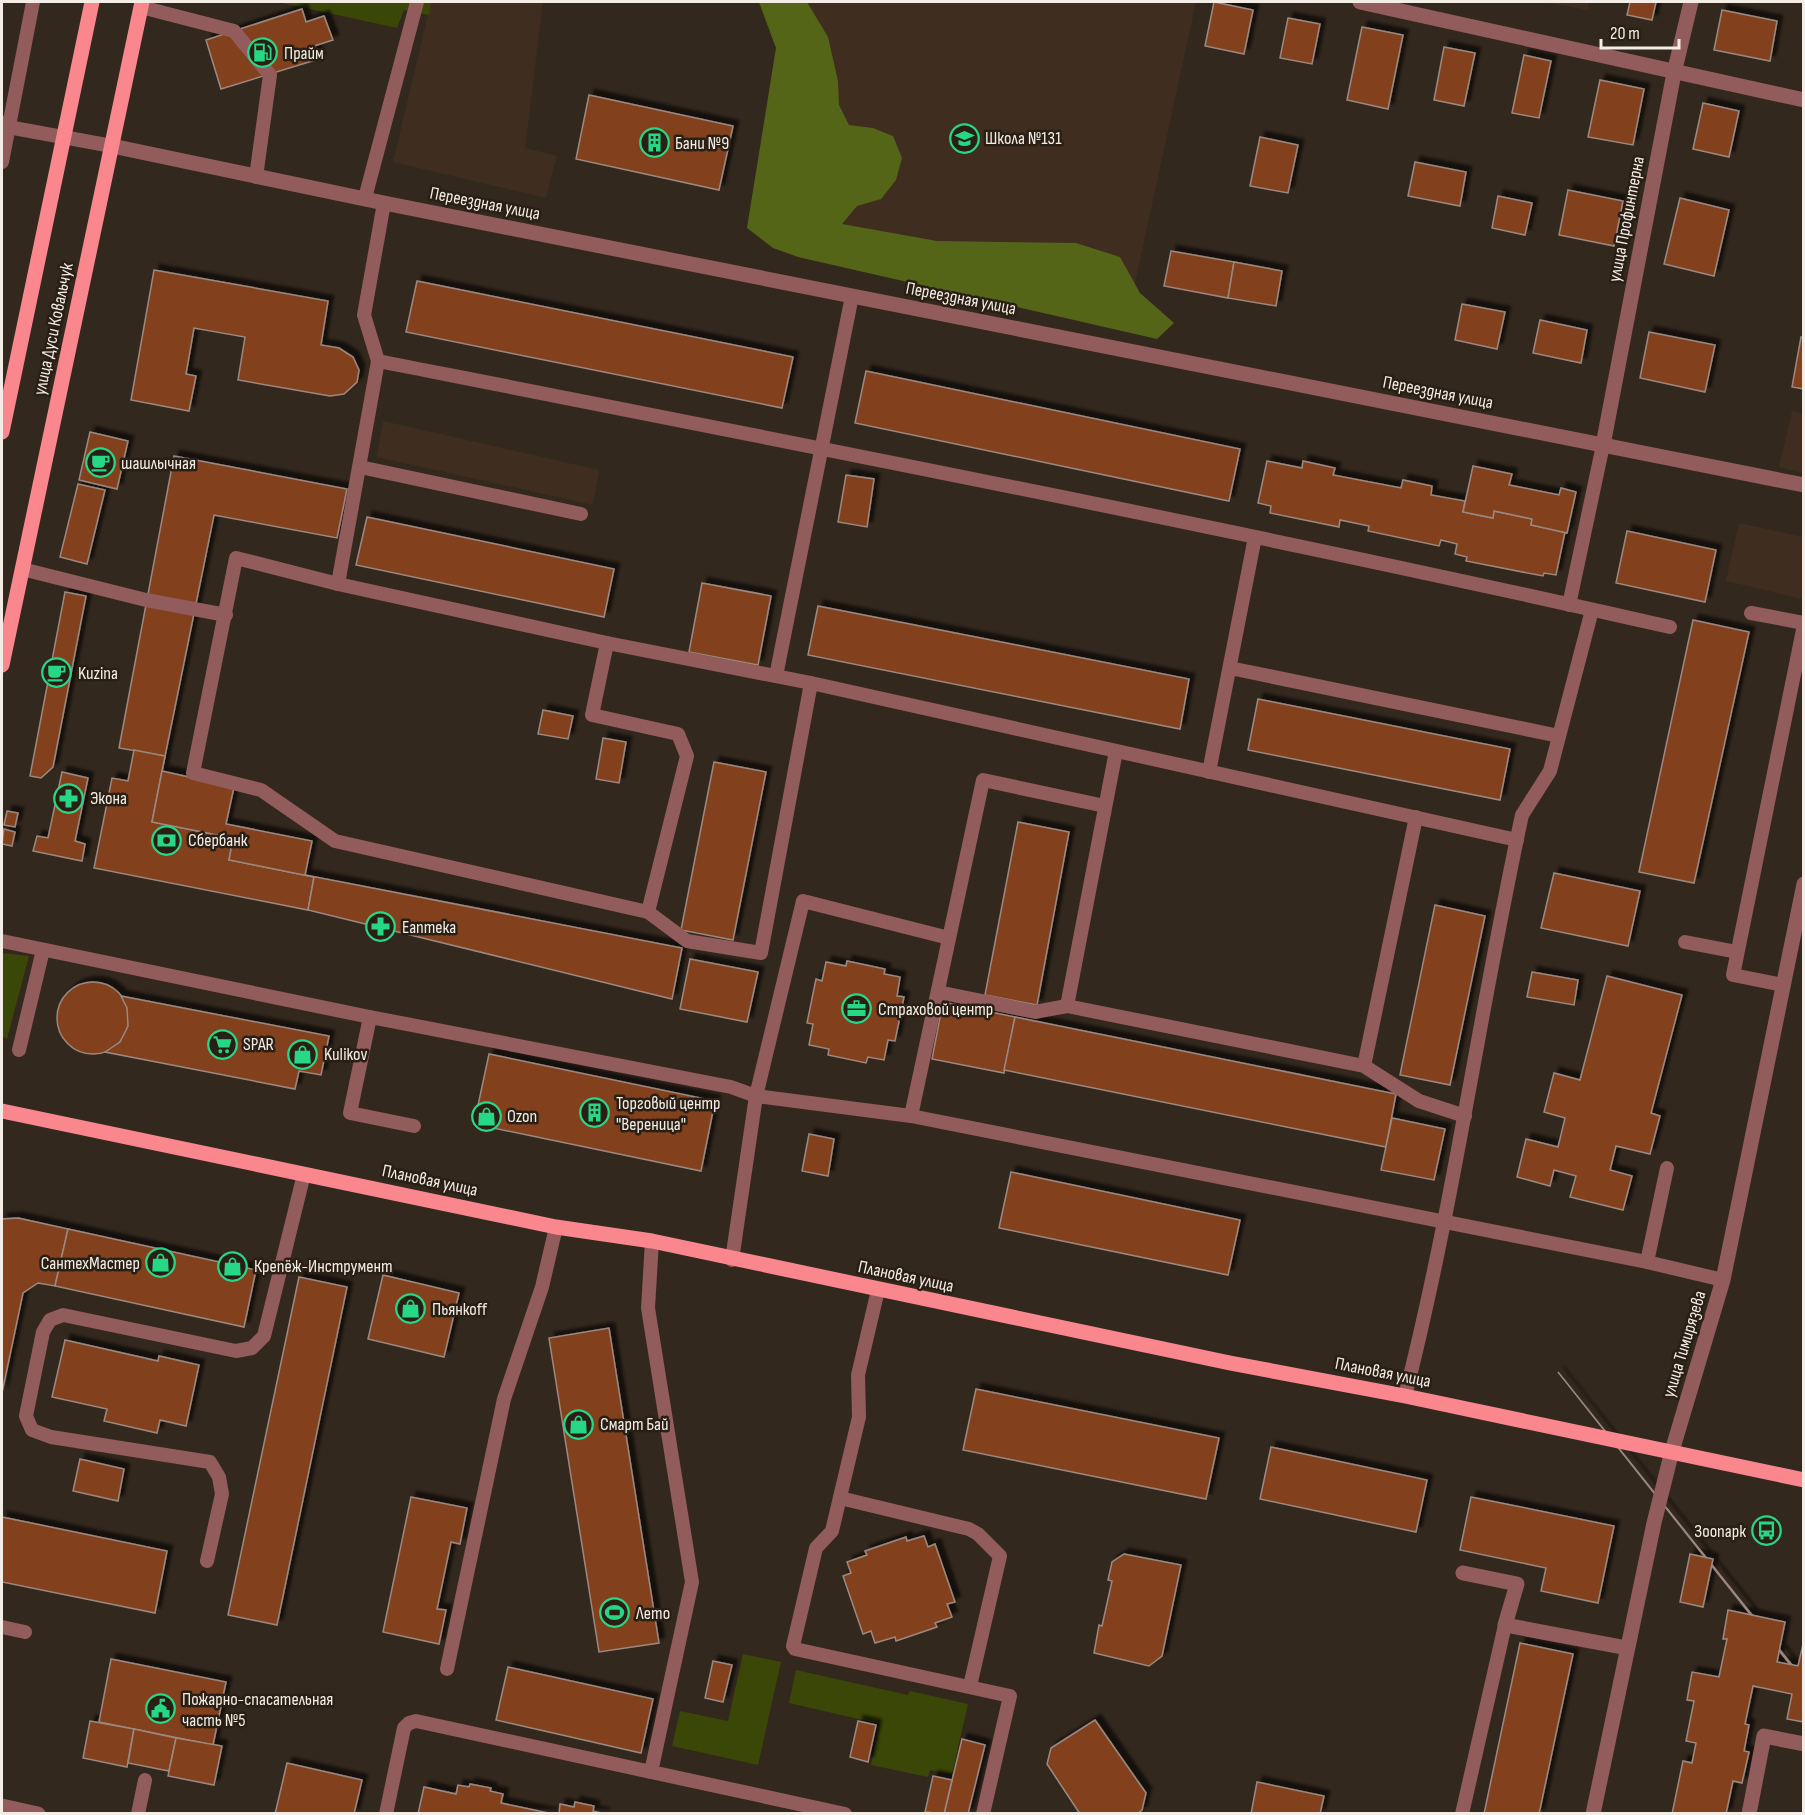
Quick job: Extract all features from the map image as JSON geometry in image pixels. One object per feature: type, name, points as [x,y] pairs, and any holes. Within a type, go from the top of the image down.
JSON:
[{"type":"main road","name":"улица Дуси Ковальчук","points":[[2,432],[92,2]]},
{"type":"main road","name":"улица Дуси Ковальчук","points":[[2,665],[141,4]]},
{"type":"main road","name":"Плановая улица","points":[[2,1111],[556,1227],[652,1241],[732,1260],[1230,1363],[1405,1396],[1803,1480]]},
{"type":"street","points":[[1360,2],[1803,100]]},
{"type":"street","name":"улица Профинтерна","points":[[1603,445],[1674,73],[1690,2]]},
{"type":"street","name":"Переездная улица","points":[[112,146],[384,203],[1803,485]]},
{"type":"street","name":"улица Тимирязева","points":[[1593,1814],[1626,1648],[1672,1451],[1723,1280],[1803,891]]},
{"type":"street","points":[[1463,1573],[1517,1584],[1505,1625],[1626,1648]]},
{"type":"street","points":[[1749,1814],[1764,1736],[1803,1744]]},
{"type":"street","points":[[2,1806],[38,1814]]},
{"type":"lane","points":[[2,162],[5,125],[33,2]]},
{"type":"lane","points":[[365,198],[417,2]]},
{"type":"lane","points":[[141,4],[234,31],[270,75],[256,177]]},
{"type":"lane","points":[[5,125],[112,146]]},
{"type":"lane","points":[[338,584],[378,361],[364,315],[384,203]]},
{"type":"lane","points":[[776,676],[852,296]]},
{"type":"lane","points":[[378,361],[820,447],[1255,537],[1670,627]]},
{"type":"lane","points":[[1569,605],[1603,445]]},
{"type":"lane","points":[[360,467],[581,514]]},
{"type":"lane","points":[[1209,772],[1255,537]]},
{"type":"lane","points":[[811,683],[760,953],[687,941],[648,912],[335,840],[261,790],[193,772],[236,558],[338,584],[607,643],[811,683],[1517,840]]},
{"type":"lane","points":[[22,569],[146,600],[226,615]]},
{"type":"lane","points":[[1405,1396],[1445,1222],[1522,815],[1550,771],[1592,610]]},
{"type":"lane","points":[[1751,613],[1803,624],[1733,975],[1783,985]]},
{"type":"lane","points":[[607,643],[592,715],[678,734],[687,756],[648,912]]},
{"type":"lane","points":[[1230,668],[1559,736]]},
{"type":"lane","points":[[1067,1006],[1116,751]]},
{"type":"lane","points":[[911,1116],[983,780],[1105,806]]},
{"type":"lane","points":[[1364,1066],[1416,817]]},
{"type":"lane","points":[[732,1260],[756,1096],[803,901],[949,938]]},
{"type":"lane","points":[[2,941],[370,1017],[731,1087],[756,1096],[911,1116],[1647,1262],[1723,1280]]},
{"type":"lane","points":[[1685,942],[1737,952]]},
{"type":"lane","points":[[19,1050],[43,950]]},
{"type":"lane","points":[[938,992],[1035,1012],[1067,1006],[1364,1066],[1419,1101],[1465,1116]]},
{"type":"lane","points":[[370,1017],[350,1113],[414,1126]]},
{"type":"lane","points":[[1647,1262],[1667,1168]]},
{"type":"lane","points":[[207,1561],[222,1494],[219,1477],[210,1462],[51,1437],[32,1430],[26,1416],[44,1332],[50,1320],[63,1314],[236,1351],[252,1348],[264,1336],[303,1174]]},
{"type":"lane","points":[[447,1669],[504,1399],[542,1287],[556,1227]]},
{"type":"lane","points":[[651,1772],[692,1582],[648,1308],[652,1241]]},
{"type":"lane","points":[[878,1290],[858,1376],[859,1417],[840,1498],[832,1531],[816,1548],[793,1647],[1009,1695],[1011,1698],[983,1814]]},
{"type":"lane","points":[[840,1498],[969,1529],[978,1534],[1000,1556],[970,1686]]},
{"type":"lane","points":[[1462,1814],[1505,1625]]},
{"type":"lane","points":[[2,1627],[25,1632]]},
{"type":"lane","points":[[386,1814],[404,1728],[416,1721],[651,1772],[780,1807],[845,1814]]},
{"type":"lane","points":[[138,1814],[145,1780]]},
{"type":"shaded area","points":[[431,2],[543,2],[525,148],[557,156],[546,198],[393,162]]},
{"type":"shaded area","name":"Школа №131","points":[[758,2],[1196,2],[1130,306],[747,228],[776,48]]},
{"type":"shaded area","points":[[1542,2],[1589,2],[1588,10]]},
{"type":"shaded area","points":[[1792,411],[1803,414],[1803,473],[1779,467]]},
{"type":"shaded area","points":[[383,421],[599,470],[593,505],[377,457]]},
{"type":"shaded area","points":[[1739,523],[1803,537],[1803,599],[1726,581]]},
{"type":"green space","points":[[278,2],[431,2],[429,15],[404,10],[397,28]]},
{"type":"green space","points":[[759,2],[807,2],[828,37],[838,81],[839,105],[849,125],[873,128],[893,136],[902,158],[896,180],[881,199],[857,206],[842,224],[937,241],[1076,243],[1120,257],[1140,293],[1174,323],[1157,339],[798,257],[773,248],[747,228],[776,48]]},
{"type":"green space","points":[[2,953],[29,956],[7,1039],[2,1036]]},
{"type":"green space","points":[[743,1654],[781,1662],[758,1765],[672,1746],[680,1711],[728,1721]]},
{"type":"green space","points":[[796,1670],[908,1695],[910,1691],[968,1704],[952,1774],[930,1770],[928,1777],[871,1765],[880,1724],[789,1703]]},
{"type":"building","points":[[1214,2],[1253,10],[1244,54],[1205,46]]},
{"type":"building","points":[[1630,2],[1656,2],[1652,20],[1627,15]]},
{"type":"building","name":"Прайм","points":[[302,9],[306,22],[324,16],[333,40],[314,46],[319,59],[221,89],[206,40]]},
{"type":"building","points":[[1722,10],[1777,21],[1770,61],[1714,50]]},
{"type":"building","points":[[1288,18],[1320,24],[1312,64],[1280,58]]},
{"type":"building","points":[[1362,27],[1403,35],[1388,109],[1347,100]]},
{"type":"building","points":[[1444,47],[1475,53],[1464,106],[1434,100]]},
{"type":"building","points":[[1524,55],[1551,61],[1539,118],[1512,113]]},
{"type":"building","points":[[1600,80],[1644,89],[1633,145],[1588,137]]},
{"type":"building","name":"Бани №9","points":[[589,95],[733,126],[719,190],[576,159]]},
{"type":"building","points":[[1703,103],[1739,111],[1729,157],[1693,149]]},
{"type":"building","points":[[1260,137],[1298,145],[1288,193],[1250,186]]},
{"type":"building","points":[[1415,162],[1466,172],[1460,206],[1408,196]]},
{"type":"building","points":[[1568,190],[1623,201],[1614,246],[1559,235]]},
{"type":"building","points":[[1498,196],[1532,203],[1525,235],[1492,228]]},
{"type":"building","points":[[1680,198],[1729,210],[1714,276],[1664,264]]},
{"type":"building","points":[[1171,251],[1234,262],[1228,298],[1164,286]]},
{"type":"building","points":[[1234,262],[1282,271],[1276,306],[1228,298]]},
{"type":"building","points":[[154,270],[328,301],[321,345],[339,348],[353,357],[359,370],[357,382],[344,394],[330,396],[238,380],[245,337],[194,328],[186,374],[196,376],[189,411],[131,400]]},
{"type":"building","points":[[417,281],[793,357],[782,408],[406,332]]},
{"type":"building","points":[[1462,304],[1505,312],[1497,349],[1455,340]]},
{"type":"building","points":[[1540,320],[1587,330],[1581,363],[1533,353]]},
{"type":"building","points":[[1649,332],[1715,345],[1705,392],[1640,378]]},
{"type":"building","points":[[1801,337],[1804,338],[1804,389],[1792,387]]},
{"type":"building","points":[[866,371],[1240,449],[1229,501],[855,423]]},
{"type":"building","points":[[90,432],[128,441],[117,489],[79,480]]},
{"type":"building","points":[[174,456],[347,489],[337,538],[214,515],[162,771],[165,756],[119,748]]},
{"type":"building","points":[[1267,461],[1302,468],[1303,461],[1335,468],[1333,475],[1401,488],[1403,480],[1432,486],[1431,495],[1465,501],[1463,512],[1493,518],[1494,511],[1532,519],[1531,525],[1565,532],[1556,575],[1544,573],[1543,576],[1466,561],[1467,557],[1455,554],[1457,544],[1441,540],[1439,546],[1368,531],[1369,526],[1340,520],[1339,527],[1270,513],[1271,506],[1258,503]]},
{"type":"building","points":[[1473,466],[1512,474],[1509,485],[1559,495],[1561,488],[1576,492],[1567,533],[1531,525],[1532,519],[1494,511],[1493,518],[1463,512]]},
{"type":"building","points":[[846,475],[874,479],[867,527],[838,522]]},
{"type":"building","points":[[78,484],[105,490],[87,564],[60,557]]},
{"type":"building","points":[[367,517],[614,569],[604,617],[356,565]]},
{"type":"building","points":[[1627,531],[1716,550],[1705,602],[1616,583]]},
{"type":"building","points":[[702,583],[771,596],[758,665],[689,652]]},
{"type":"building","points":[[65,592],[86,596],[53,767],[41,778],[30,776]]},
{"type":"building","points":[[818,606],[1189,679],[1180,729],[808,655]]},
{"type":"building","points":[[1693,620],[1749,632],[1694,883],[1639,872]]},
{"type":"building","points":[[1258,699],[1510,749],[1500,800],[1248,750]]},
{"type":"building","points":[[543,710],[573,716],[568,739],[538,734]]},
{"type":"building","points":[[603,738],[626,742],[619,783],[596,779]]},
{"type":"building","points":[[134,750],[165,756],[152,822],[233,838],[229,860],[314,877],[308,910],[94,868],[112,778],[128,781]]},
{"type":"building","points":[[714,762],[766,772],[733,940],[681,930]]},
{"type":"building","points":[[162,771],[234,787],[226,824],[312,841],[305,875],[682,948],[672,999],[308,910],[314,877],[229,860],[233,838],[152,822]]},
{"type":"building","points":[[62,772],[88,778],[75,841],[85,844],[82,861],[33,851],[37,836],[48,838]]},
{"type":"building","points":[[7,811],[18,813],[15,827],[4,825]]},
{"type":"building","points":[[1018,822],[1069,832],[1037,1005],[985,995]]},
{"type":"building","points":[[4,829],[15,832],[12,846],[2,844]]},
{"type":"building","points":[[1554,873],[1640,891],[1628,946],[1541,928]]},
{"type":"building","points":[[1435,905],[1485,916],[1450,1085],[1400,1075]]},
{"type":"building","points":[[690,959],[758,972],[747,1022],[680,1009]]},
{"type":"building","points":[[847,961],[885,969],[884,974],[900,977],[897,996],[904,997],[895,1041],[888,1040],[884,1060],[868,1057],[866,1063],[828,1055],[829,1049],[809,1045],[813,1024],[807,1023],[816,979],[822,981],[826,962],[846,966]]},
{"type":"building","points":[[1532,972],[1578,980],[1574,1005],[1527,997]]},
{"type":"building","points":[[1607,976],[1682,995],[1651,1113],[1660,1116],[1650,1154],[1616,1146],[1610,1170],[1632,1176],[1623,1210],[1570,1197],[1576,1176],[1554,1170],[1550,1186],[1517,1177],[1526,1139],[1558,1147],[1565,1118],[1544,1112],[1554,1073],[1580,1080]]},
{"type":"building","points":[[93,982],[113,988],[123,998],[129,1018],[123,1038],[113,1048],[93,1054],[73,1048],[63,1038],[57,1018],[63,998],[73,988]]},
{"type":"building","name":"SPAR","points":[[121,996],[329,1036],[321,1075],[299,1071],[295,1089],[105,1052],[120,1042],[128,1026],[127,1008]]},
{"type":"building","points":[[943,1002],[1015,1017],[1004,1073],[932,1059]]},
{"type":"building","points":[[1015,1017],[1396,1094],[1386,1147],[1004,1070]]},
{"type":"building","name":"Торговый центр \"Вереница\"","points":[[489,1054],[715,1101],[701,1171],[474,1124]]},
{"type":"building","points":[[1392,1118],[1445,1129],[1434,1180],[1381,1170]]},
{"type":"building","points":[[809,1134],[834,1139],[828,1176],[802,1171]]},
{"type":"building","points":[[1011,1172],[1240,1220],[1228,1275],[999,1228]]},
{"type":"building","points":[[18,1218],[68,1229],[55,1286],[38,1283],[23,1293],[2,1393],[2,1219]]},
{"type":"building","points":[[68,1229],[256,1270],[244,1327],[55,1286]]},
{"type":"building","points":[[383,1275],[459,1293],[444,1357],[368,1339]]},
{"type":"building","points":[[299,1277],[347,1287],[277,1625],[228,1615]]},
{"type":"building","points":[[609,1328],[659,1643],[599,1652],[549,1338]]},
{"type":"building","points":[[65,1340],[158,1361],[159,1356],[199,1365],[186,1426],[160,1420],[157,1433],[104,1421],[107,1409],[52,1397]]},
{"type":"building","points":[[1558,1372],[1804,1680],[1804,1682]]},
{"type":"building","points":[[976,1389],[1219,1438],[1206,1499],[963,1450]]},
{"type":"building","points":[[1271,1447],[1427,1480],[1416,1532],[1260,1499]]},
{"type":"building","points":[[80,1459],[124,1469],[118,1501],[73,1491]]},
{"type":"building","points":[[411,1497],[467,1508],[460,1544],[451,1542],[437,1609],[446,1610],[439,1644],[383,1632]]},
{"type":"building","points":[[1471,1497],[1614,1526],[1598,1603],[1541,1591],[1546,1568],[1460,1550]]},
{"type":"building","points":[[2,1517],[167,1551],[155,1613],[2,1582]]},
{"type":"building","points":[[924,1536],[928,1547],[935,1544],[955,1602],[947,1604],[952,1617],[935,1623],[937,1627],[896,1641],[895,1637],[875,1643],[871,1631],[863,1634],[843,1576],[851,1573],[847,1562],[867,1555],[865,1551],[906,1537],[907,1541]]},
{"type":"building","points":[[1124,1554],[1181,1565],[1162,1656],[1149,1666],[1094,1653],[1099,1625],[1102,1626],[1112,1581],[1108,1580],[1112,1562]]},
{"type":"building","points":[[1690,1554],[1713,1559],[1703,1607],[1680,1602]]},
{"type":"building","points":[[1728,1610],[1785,1622],[1777,1662],[1798,1666],[1804,1640],[1804,1722],[1787,1719],[1792,1694],[1753,1686],[1745,1724],[1749,1725],[1744,1751],[1749,1752],[1742,1783],[1733,1781],[1726,1814],[1672,1814],[1683,1761],[1692,1763],[1696,1743],[1686,1741],[1694,1701],[1687,1700],[1692,1672],[1719,1677],[1727,1639],[1723,1639]]},
{"type":"building","points":[[1520,1643],[1573,1654],[1539,1814],[1484,1814]]},
{"type":"building","points":[[111,1659],[226,1682],[213,1745],[99,1722]]},
{"type":"building","points":[[713,1661],[732,1665],[723,1702],[705,1698]]},
{"type":"building","points":[[508,1667],[653,1699],[641,1753],[496,1720]]},
{"type":"building","points":[[1095,1720],[1146,1793],[1142,1810],[1137,1814],[1080,1814],[1047,1764],[1051,1748]]},
{"type":"building","points":[[90,1721],[134,1729],[127,1767],[83,1758]]},
{"type":"building","points":[[858,1721],[876,1725],[868,1762],[850,1757]]},
{"type":"building","points":[[134,1729],[176,1738],[169,1771],[128,1763]]},
{"type":"building","points":[[176,1738],[222,1746],[214,1785],[168,1776]]},
{"type":"building","points":[[962,1739],[985,1745],[968,1814],[944,1814]]},
{"type":"building","points":[[287,1763],[362,1780],[354,1814],[275,1814]]},
{"type":"building","points":[[933,1776],[952,1780],[944,1814],[925,1812]]},
{"type":"building","points":[[1257,1782],[1324,1796],[1320,1814],[1251,1814]]},
{"type":"building","points":[[470,1784],[491,1788],[490,1791],[503,1794],[501,1803],[553,1814],[418,1814],[424,1787],[456,1794],[458,1785],[469,1787]]},
{"type":"building","points":[[575,1802],[594,1806],[593,1811],[605,1814],[559,1814],[560,1804],[574,1807]]},
{"type":"place","name":"Прайм","points":[[263,53]]},
{"type":"place","name":"Школа №131","points":[[964,138]]},
{"type":"place","name":"Бани №9","points":[[654,143]]},
{"type":"place","name":"шашлычная","points":[[100,463]]},
{"type":"place","name":"Kuzina","points":[[57,673]]},
{"type":"place","name":"Экона","points":[[69,798]]},
{"type":"place","name":"Сбербанк","points":[[167,840]]},
{"type":"place","name":"Еаптека","points":[[381,927]]},
{"type":"place","name":"Страховой центр","points":[[857,1009]]},
{"type":"place","name":"SPAR","points":[[222,1044]]},
{"type":"place","name":"Kulikov","points":[[303,1054]]},
{"type":"place","name":"Торговый центр \"Вереница\"","points":[[595,1113]]},
{"type":"place","name":"Ozon","points":[[486,1116]]},
{"type":"place","name":"СантехМастер","points":[[161,1263]]},
{"type":"place","name":"Крепёж-Инструмент","points":[[233,1266]]},
{"type":"place","name":"Пьянкоff","points":[[411,1309]]},
{"type":"place","name":"Смарт Бай","points":[[579,1424]]},
{"type":"place","name":"Зоопарк","points":[[1767,1531]]},
{"type":"place","name":"Лето","points":[[615,1613]]},
{"type":"place","name":"Пожарно-спасательная часть №5","points":[[161,1709]]}]
